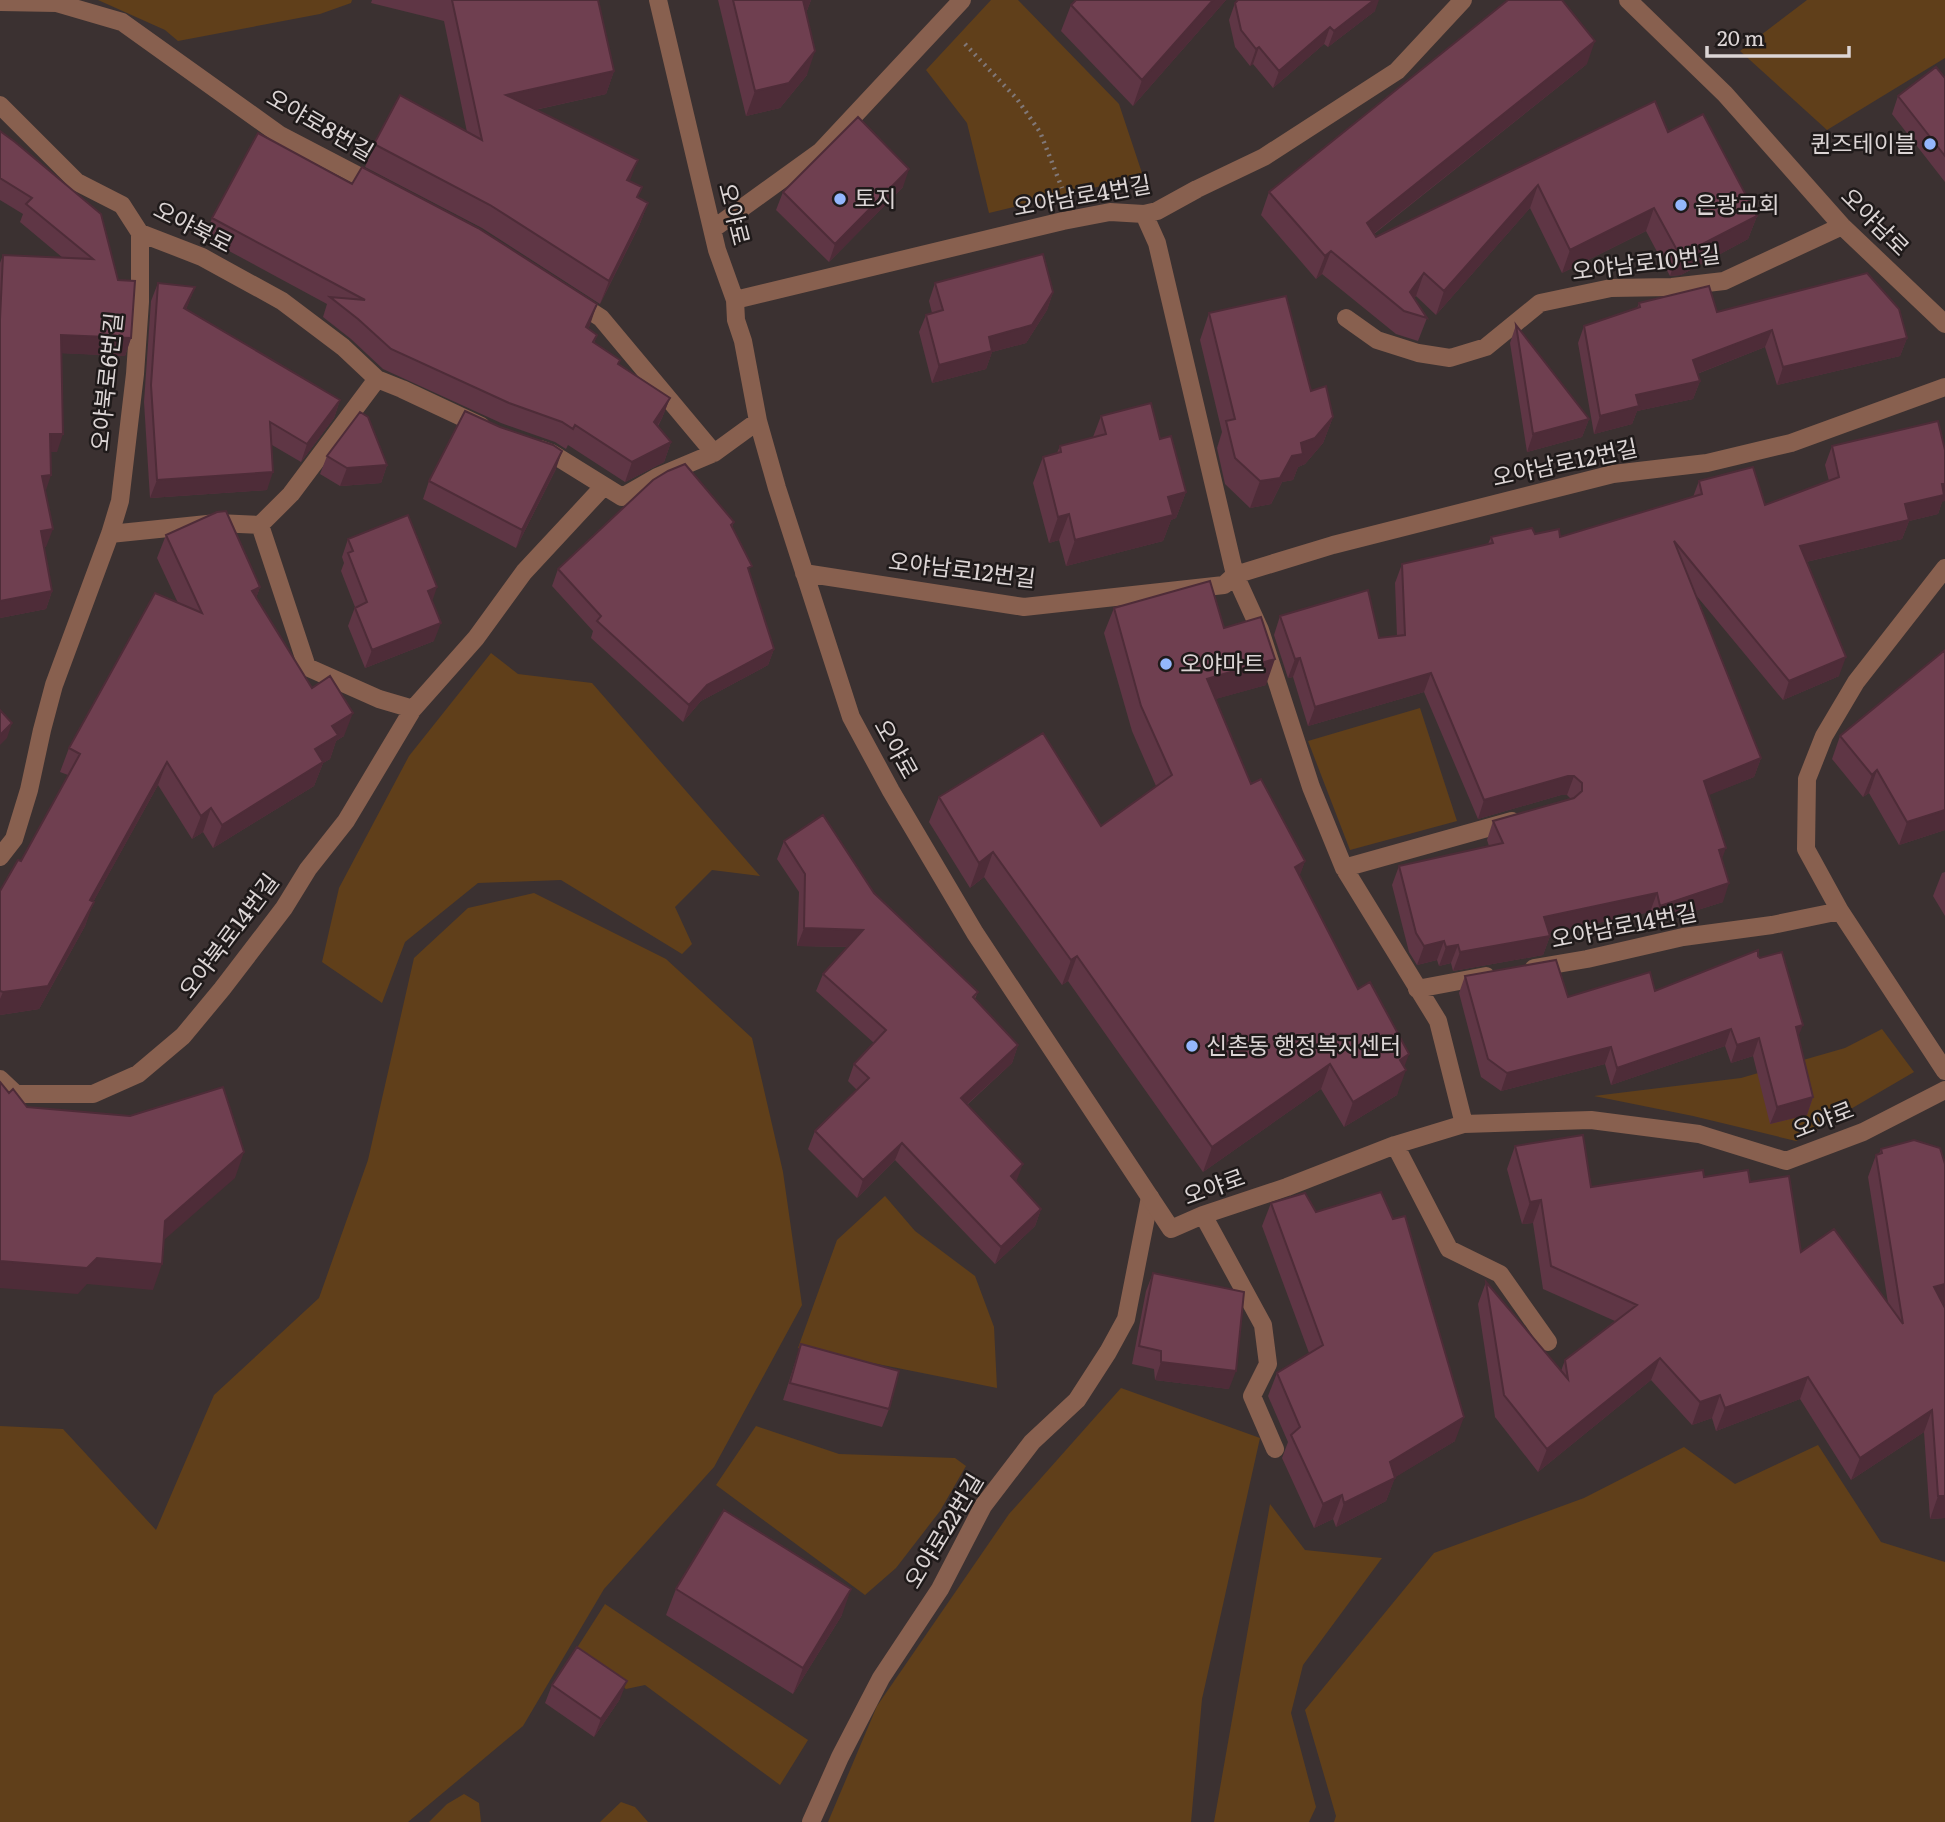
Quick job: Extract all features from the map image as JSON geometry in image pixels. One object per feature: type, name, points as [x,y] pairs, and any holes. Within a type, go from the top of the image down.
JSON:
[{"type":"street","name":"오야로","points":[[658,0],[717,250],[735,300],[736,320],[743,341],[758,421],[851,718],[975,933],[1171,1229],[1203,1215],[1287,1188],[1395,1145],[1464,1124],[1591,1120],[1699,1135],[1786,1161],[1863,1132],[1945,1090]]},
{"type":"street","points":[[713,229],[821,151],[962,0]]},
{"type":"street","name":"오야남로4번길","points":[[735,300],[1074,219],[1110,212],[1144,214],[1157,211],[1197,188],[1264,157],[1397,71],[1463,0]]},
{"type":"street","name":"오야남로","points":[[1628,0],[1725,94],[1842,226],[1945,324]]},
{"type":"street","name":"오야로8번길","points":[[0,2],[57,2],[122,22],[280,135],[390,193]]},
{"type":"street","name":"오야북로","points":[[0,105],[76,182],[122,205],[141,233],[202,257],[282,302],[343,346],[377,379],[402,388],[497,434]]},
{"type":"street","points":[[1144,214],[1157,243],[1235,575],[1260,630],[1311,787],[1344,868],[1438,1021],[1464,1124]]},
{"type":"street","name":"오야남로10번길","points":[[1346,318],[1377,340],[1419,353],[1450,358],[1486,347],[1541,303],[1611,288],[1672,287],[1724,281],[1842,226]]},
{"type":"street","name":"오야북로6번길","points":[[0,857],[14,839],[29,790],[54,685],[120,500],[135,374],[141,233]]},
{"type":"street","points":[[555,289],[601,318],[714,453]]},
{"type":"street","points":[[110,534],[218,523],[260,525],[291,494],[377,379]]},
{"type":"street","name":"오야남로12번길","points":[[804,573],[1024,607],[1224,585],[1235,575],[1333,545],[1614,474],[1707,463],[1791,443],[1945,387]]},
{"type":"street","points":[[519,442],[551,453],[622,497],[657,477],[714,453],[758,421]]},
{"type":"street","name":"오야북로14번길","points":[[0,1079],[16,1094],[93,1094],[138,1074],[183,1036],[256,946],[308,869],[346,821],[414,709],[476,638],[524,572],[604,486]]},
{"type":"street","points":[[260,525],[307,667],[379,699],[414,709]]},
{"type":"street","points":[[1945,568],[1856,682],[1824,736],[1807,779],[1806,849],[1840,911],[1945,1071]]},
{"type":"street","points":[[1344,868],[1525,817]]},
{"type":"street","name":"오야남로14번길","points":[[1417,989],[1587,959],[1683,937],[1772,925],[1840,911]]},
{"type":"street","points":[[1395,1145],[1449,1250],[1500,1274],[1548,1342]]},
{"type":"street","name":"오야로22번길","points":[[811,1822],[839,1757],[881,1678],[940,1589],[984,1506],[1032,1442],[1077,1400],[1126,1319],[1150,1197]]},
{"type":"street","points":[[1203,1215],[1263,1325],[1268,1364],[1252,1396],[1275,1450]]},
{"type":"path","points":[[943,20],[1017,99],[1040,132],[1074,219]]},
{"type":"shaded area","points":[[98,0],[352,0],[351,3],[320,14],[178,41],[165,30]]},
{"type":"shaded area","points":[[991,0],[1018,0],[1119,104],[1143,176],[989,213],[967,123],[926,70]]},
{"type":"shaded area","points":[[1807,0],[1945,0],[1945,58],[1827,130],[1740,51]]},
{"type":"shaded area","points":[[491,653],[518,674],[592,683],[760,876],[712,870],[675,907],[692,944],[682,954],[561,880],[478,883],[405,942],[382,1003],[322,962],[339,888],[409,756]]},
{"type":"shaded area","points":[[1420,708],[1457,821],[1350,850],[1308,741]]},
{"type":"shaded area","points":[[534,893],[666,959],[752,1038],[783,1172],[802,1305],[714,1467],[604,1589],[523,1726],[408,1822],[0,1822],[0,1426],[63,1429],[156,1530],[214,1395],[319,1298],[368,1160],[414,958],[468,908]]},
{"type":"shaded area","points":[[1882,1029],[1914,1072],[1796,1141],[1594,1096],[1741,1078],[1845,1048]]},
{"type":"shaded area","points":[[885,1196],[915,1231],[975,1276],[994,1327],[997,1388],[798,1348],[837,1240]]},
{"type":"shaded area","points":[[1121,1388],[1260,1438],[1202,1699],[1191,1822],[828,1822],[877,1706],[1009,1514]]},
{"type":"shaded area","points":[[756,1426],[839,1454],[955,1458],[966,1466],[940,1511],[896,1568],[865,1595],[716,1485]]},
{"type":"shaded area","points":[[1818,1445],[1881,1542],[1945,1562],[1945,1822],[1334,1822],[1336,1816],[1305,1710],[1434,1553],[1584,1498],[1684,1447],[1735,1484]]},
{"type":"shaded area","points":[[1270,1504],[1305,1550],[1382,1558],[1303,1665],[1291,1713],[1316,1807],[1309,1822],[1214,1822]]},
{"type":"shaded area","points":[[605,1604],[808,1740],[780,1785],[645,1685],[626,1689],[575,1651]]},
{"type":"shaded area","points":[[464,1794],[479,1803],[481,1822],[429,1822],[447,1804]]},
{"type":"shaded area","points":[[621,1802],[635,1807],[648,1822],[600,1822]]},
{"type":"building","points":[[452,0],[598,0],[614,71],[506,95],[638,160],[627,180],[642,187],[637,197],[648,203],[609,281],[490,205],[374,144],[400,95],[482,140]]},
{"type":"building","points":[[733,0],[803,0],[815,51],[789,83],[755,91]]},
{"type":"building","points":[[1076,0],[1213,0],[1142,80],[1071,5]]},
{"type":"building","points":[[1238,0],[1374,0],[1334,31],[1330,27],[1279,71],[1241,30],[1235,3]]},
{"type":"building","points":[[1508,0],[1562,0],[1595,41],[1367,223],[1376,237],[1655,101],[1668,132],[1703,114],[1757,216],[1689,251],[1678,252],[1654,208],[1570,250],[1538,185],[1444,291],[1424,273],[1410,292],[1427,318],[1404,311],[1331,251],[1325,256],[1269,192]]},
{"type":"building","points":[[1936,67],[1945,78],[1945,156],[1898,96]]},
{"type":"building","name":"토지","points":[[858,117],[909,169],[835,244],[783,192]]},
{"type":"building","points":[[0,131],[101,214],[118,280],[135,281],[131,338],[61,335],[63,434],[50,434],[51,475],[42,476],[53,529],[41,531],[52,591],[0,601],[0,319],[3,255],[93,259],[26,204],[32,198],[0,178]]},
{"type":"building","points":[[258,133],[352,184],[362,167],[478,228],[597,304],[586,327],[597,335],[593,342],[620,360],[618,364],[670,398],[654,422],[671,442],[632,462],[575,425],[573,429],[562,422],[509,403],[391,349],[330,297],[365,300],[212,218]]},
{"type":"building","points":[[1043,254],[1053,292],[1032,325],[989,337],[992,351],[939,365],[926,315],[943,310],[935,283]]},
{"type":"building","points":[[1867,273],[1899,309],[1907,338],[1783,367],[1772,330],[1693,360],[1700,381],[1636,395],[1639,406],[1600,416],[1584,326],[1640,307],[1639,303],[1709,286],[1717,312]]},
{"type":"building","points":[[158,283],[195,287],[184,308],[340,400],[307,444],[270,422],[273,472],[157,480],[151,385]]},
{"type":"building","points":[[1286,296],[1311,391],[1326,386],[1333,417],[1315,438],[1301,443],[1303,454],[1292,456],[1280,478],[1260,481],[1235,458],[1226,421],[1235,419],[1209,313]]},
{"type":"building","points":[[1516,325],[1589,419],[1533,434]]},
{"type":"building","points":[[1151,403],[1160,439],[1171,436],[1186,492],[1168,497],[1173,515],[1075,540],[1069,514],[1058,517],[1043,457],[1061,452],[1060,446],[1106,434],[1101,416]]},
{"type":"building","points":[[465,411],[500,427],[553,445],[562,451],[522,530],[429,481]]},
{"type":"building","points":[[360,412],[368,417],[387,465],[347,468],[327,456]]},
{"type":"building","points":[[1938,421],[1945,450],[1945,484],[1942,484],[1944,495],[1905,504],[1909,520],[1800,546],[1846,657],[1789,681],[1674,541],[1761,758],[1704,781],[1726,848],[1719,850],[1729,883],[1660,906],[1657,893],[1544,917],[1550,936],[1460,952],[1458,945],[1446,947],[1444,941],[1424,946],[1416,933],[1399,866],[1503,843],[1493,821],[1574,798],[1582,791],[1582,783],[1574,776],[1568,776],[1484,800],[1431,673],[1315,707],[1300,658],[1295,659],[1280,616],[1368,590],[1379,638],[1405,635],[1402,564],[1493,543],[1491,537],[1532,528],[1535,534],[1559,529],[1560,537],[1702,494],[1699,481],[1753,467],[1765,505],[1839,477],[1832,446]]},
{"type":"building","points":[[685,464],[734,522],[731,525],[752,566],[748,568],[774,649],[707,685],[689,705],[597,621],[601,616],[558,569],[653,480]]},
{"type":"building","points":[[226,511],[260,587],[252,591],[312,688],[330,676],[353,713],[332,726],[338,735],[315,749],[323,762],[222,825],[211,808],[201,816],[167,762],[90,900],[94,902],[48,986],[0,991],[0,891],[18,860],[21,861],[80,754],[69,748],[155,593],[202,613],[166,535],[217,512]]},
{"type":"building","points":[[408,515],[437,587],[428,591],[441,623],[372,650],[355,608],[367,602],[348,553],[353,551],[348,539]]},
{"type":"building","points":[[1210,581],[1224,628],[1261,617],[1275,659],[1207,679],[1251,784],[1261,779],[1305,861],[1295,867],[1358,989],[1370,982],[1409,1054],[1400,1060],[1406,1070],[1353,1102],[1330,1064],[1212,1147],[1077,956],[1071,960],[993,852],[979,863],[939,797],[1043,733],[1101,826],[1172,775],[1141,706],[1114,608]]},
{"type":"building","points":[[1945,650],[1945,810],[1907,822],[1877,770],[1872,775],[1840,736]]},
{"type":"building","points":[[0,710],[12,723],[0,735]]},
{"type":"building","points":[[823,815],[874,893],[978,992],[973,997],[1018,1045],[961,1098],[1023,1164],[1011,1176],[1041,1209],[1001,1247],[902,1143],[863,1180],[815,1131],[869,1078],[854,1064],[886,1030],[823,974],[863,930],[804,928],[805,874],[784,841]]},
{"type":"building","points":[[1758,950],[1760,958],[1782,952],[1803,1025],[1796,1027],[1813,1097],[1777,1107],[1759,1038],[1737,1045],[1731,1029],[1617,1068],[1611,1047],[1507,1073],[1488,1059],[1465,976],[1556,960],[1568,997],[1650,972],[1655,991]]},
{"type":"building","points":[[0,1082],[9,1093],[13,1089],[27,1107],[130,1116],[223,1087],[244,1152],[165,1221],[162,1264],[97,1258],[87,1268],[0,1261]]},
{"type":"building","points":[[1583,1135],[1591,1187],[1703,1170],[1704,1177],[1748,1170],[1750,1182],[1789,1176],[1801,1252],[1834,1229],[1903,1324],[1876,1155],[1882,1153],[1881,1149],[1914,1140],[1940,1148],[1945,1164],[1945,1284],[1934,1287],[1945,1308],[1945,1496],[1938,1496],[1932,1410],[1860,1458],[1808,1377],[1725,1408],[1720,1395],[1700,1402],[1660,1358],[1547,1449],[1504,1395],[1486,1282],[1568,1379],[1565,1360],[1637,1305],[1551,1266],[1541,1200],[1530,1202],[1515,1146]]},
{"type":"building","points":[[1381,1192],[1393,1219],[1405,1216],[1464,1417],[1390,1462],[1395,1478],[1344,1503],[1342,1495],[1323,1504],[1291,1435],[1300,1427],[1277,1373],[1323,1345],[1271,1203],[1305,1193],[1316,1212]]},
{"type":"building","points":[[1153,1273],[1244,1292],[1236,1371],[1161,1362],[1161,1351],[1139,1346]]},
{"type":"building","points":[[801,1344],[899,1371],[889,1409],[790,1383]]},
{"type":"building","points":[[724,1510],[851,1589],[803,1668],[676,1589]]},
{"type":"building","points":[[577,1647],[627,1681],[601,1719],[552,1685]]},
{"type":"place","name":"퀸즈테이블","points":[[1930,144]]},
{"type":"place","name":"토지","points":[[840,199]]},
{"type":"place","name":"은광교회","points":[[1681,205]]},
{"type":"place","name":"오야마트","points":[[1166,664]]},
{"type":"place","name":"신촌동 행정복지센터","points":[[1192,1046]]}]
